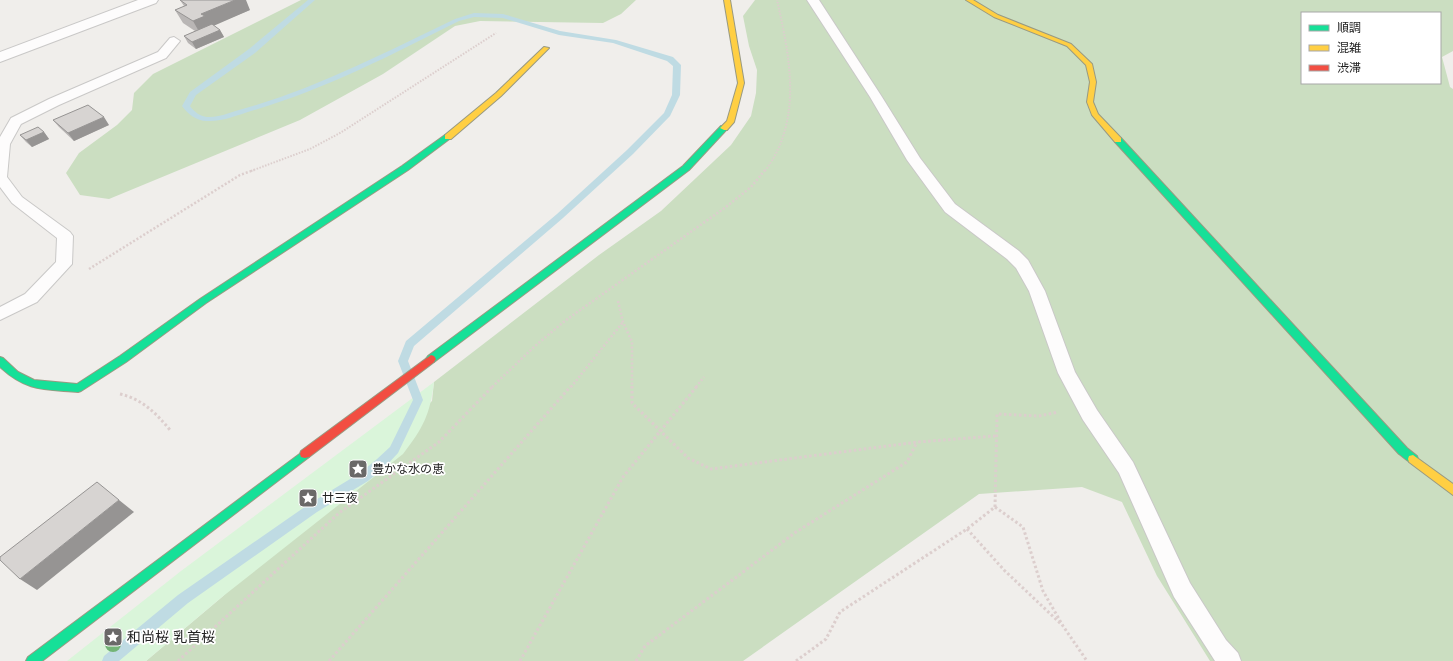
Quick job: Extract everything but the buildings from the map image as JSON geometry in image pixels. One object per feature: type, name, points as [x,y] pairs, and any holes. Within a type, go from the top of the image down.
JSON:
[{"type":"street","points":[[107,0],[119,12]]},
{"type":"street","points":[[0,57],[151,0]]},
{"type":"street","points":[[32,661],[200,532],[686,168],[730,122],[741,83],[726,4],[727,0]]},
{"type":"street","points":[[969,0],[996,16],[1069,45],[1089,64],[1093,82],[1090,102],[1095,115],[1403,451],[1453,490]]},
{"type":"street","points":[[0,361],[15,375],[33,384],[78,388],[123,359],[203,301],[405,168],[469,121],[513,83],[546,48]]},
{"type":"lane","points":[[813,0],[876,97],[914,160],[950,208],[1013,255],[1022,264],[1037,291],[1067,373],[1085,406],[1126,468],[1182,590],[1218,648],[1230,661]]},
{"type":"lane","points":[[0,314],[31,298],[64,264],[64,236],[17,200],[0,177],[3,144],[16,122],[54,102],[162,55],[174,41]]},
{"type":"path","points":[[178,661],[340,513],[359,498],[425,454],[439,442],[550,333],[689,232],[735,202],[759,177],[778,148],[790,111],[792,75],[777,0]]},
{"type":"path","points":[[83,272],[240,175],[310,149],[340,133],[496,33]]},
{"type":"path","points":[[618,301],[623,322],[632,342],[632,403],[688,458],[711,470],[918,442],[995,436]]},
{"type":"path","points":[[329,661],[576,381],[623,322]]},
{"type":"path","points":[[520,661],[623,477],[704,377]]},
{"type":"path","points":[[78,388],[132,396],[156,413],[170,430]]},
{"type":"path","points":[[995,507],[995,436],[997,414],[1039,416],[1085,406]]},
{"type":"path","points":[[636,661],[645,646],[796,532],[907,462],[918,442]]},
{"type":"path","points":[[796,661],[826,639],[840,612],[967,529],[995,507]]},
{"type":"path","points":[[995,507],[1023,527],[1043,591],[1063,626],[1087,661]]},
{"type":"path","points":[[967,529],[1004,570],[1063,626]]},
{"type":"green space","points":[[301,0],[636,0],[621,14],[603,23],[480,21],[455,26],[383,74],[300,120],[109,199],[80,195],[66,173],[79,153],[117,125],[132,110],[134,93],[153,74]]},
{"type":"green space","points":[[755,0],[1453,0],[1453,51],[1442,57],[1450,87],[1453,89],[1453,661],[1210,661],[1157,576],[1122,502],[1082,487],[979,494],[743,661],[146,661],[222,597],[432,401],[434,382],[599,255],[661,211],[731,145],[751,116],[756,93],[757,70],[749,46],[743,16]]},
{"type":"green space","points":[[434,382],[428,412],[421,428],[403,454],[222,597],[146,661],[67,661],[181,571]]},
{"type":"waterway","points":[[109,661],[183,599],[313,508],[364,477],[381,463],[394,450],[418,400],[403,361],[410,344],[560,216],[630,152],[667,114],[676,95],[677,65],[670,59],[614,41],[559,33],[503,16],[474,15],[457,20],[344,75],[277,101],[225,116],[207,119],[192,114],[186,106],[193,94],[252,51],[312,0]]},
{"type":"traffic: fast","points":[[431,359],[686,168],[724,128]]},
{"type":"traffic: fast","points":[[0,361],[15,375],[33,384],[78,388],[123,359],[203,301],[405,168],[448,137]]},
{"type":"traffic: fast","points":[[1118,140],[1403,451],[1413,459]]},
{"type":"traffic: fast","points":[[32,661],[305,454]]},
{"type":"traffic: slow","points":[[724,128],[730,122],[741,83],[727,0]]},
{"type":"traffic: slow","points":[[969,0],[996,16],[1069,45],[1089,64],[1093,82],[1090,102],[1095,115],[1118,140]]},
{"type":"traffic: slow","points":[[448,137],[499,94],[546,48]]},
{"type":"traffic: slow","points":[[1413,459],[1453,490]]},
{"type":"traffic: jam","points":[[305,454],[431,359]]},
{"type":"place","name":"豊かな水の恵","points":[[358,469]]},
{"type":"place","name":"廿三夜","points":[[308,498]]},
{"type":"place","name":"和尚桜 乳首桜","points":[[113,637]]}]
